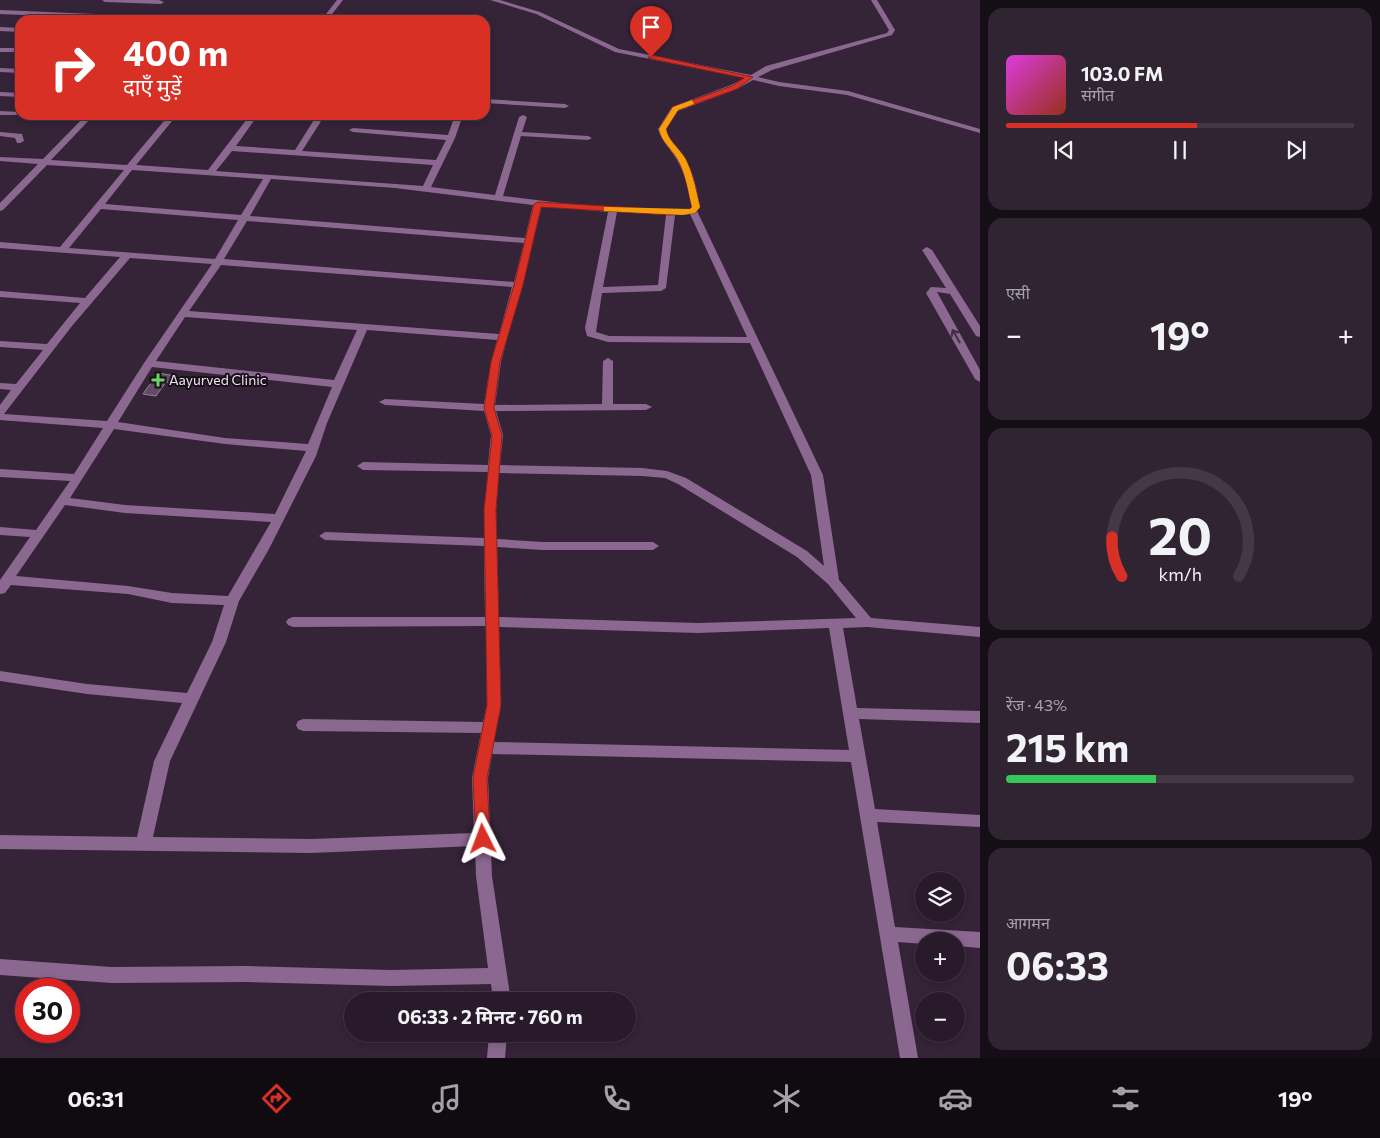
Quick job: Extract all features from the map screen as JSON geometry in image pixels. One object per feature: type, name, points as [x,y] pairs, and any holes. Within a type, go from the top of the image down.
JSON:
[{"type":"street","points":[[105,0],[161,2]]},
{"type":"street","points":[[330,15],[340,0]]},
{"type":"street","points":[[493,0],[538,12],[599,44],[617,51],[779,84],[848,94],[980,130]]},
{"type":"street","points":[[0,158],[426,188],[538,204],[671,213],[692,211],[696,207],[689,176],[681,159],[664,136],[662,129],[675,109],[734,87],[749,77],[769,68],[890,34],[892,30],[874,0]]},
{"type":"street","points":[[0,12],[71,15]]},
{"type":"street","points":[[0,30],[15,30]]},
{"type":"street","points":[[0,50],[15,50]]},
{"type":"street","points":[[0,70],[15,71]]},
{"type":"street","points":[[0,94],[15,95]]},
{"type":"street","points":[[490,101],[565,106]]},
{"type":"street","points":[[0,113],[15,114]]},
{"type":"street","points":[[498,199],[520,134],[523,117]]},
{"type":"street","points":[[0,208],[85,120]]},
{"type":"street","points":[[63,249],[169,120]]},
{"type":"street","points":[[210,174],[250,120]]},
{"type":"street","points":[[297,153],[318,120]]},
{"type":"street","points":[[426,188],[451,138],[457,120]]},
{"type":"street","points":[[353,130],[451,138]]},
{"type":"street","points":[[0,134],[20,136],[20,141]]},
{"type":"street","points":[[520,134],[588,138]]},
{"type":"street","points":[[230,148],[437,164]]},
{"type":"street","points":[[4,585],[78,478],[149,363],[218,262],[268,177]]},
{"type":"street","points":[[501,992],[484,876],[480,778],[494,705],[490,510],[497,436],[489,408],[496,362],[538,204]]},
{"type":"street","points":[[100,206],[528,241]]},
{"type":"street","points":[[613,209],[590,328],[591,334],[598,338],[753,340]]},
{"type":"street","points":[[692,211],[817,475],[833,581]]},
{"type":"street","points":[[597,290],[661,288],[663,286],[671,213]]},
{"type":"street","points":[[0,245],[518,285]]},
{"type":"street","points":[[927,250],[980,334]]},
{"type":"street","points":[[0,412],[86,301],[127,254]]},
{"type":"street","points":[[954,292],[934,289],[931,293],[980,379]]},
{"type":"street","points":[[0,294],[86,301]]},
{"type":"street","points":[[183,314],[503,337]]},
{"type":"street","points":[[143,844],[162,761],[219,642],[232,601],[263,550],[312,448],[320,423],[363,327]]},
{"type":"street","points":[[0,344],[51,347]]},
{"type":"street","points":[[607,406],[608,361]]},
{"type":"street","points":[[149,363],[338,384]]},
{"type":"street","points":[[0,386],[19,387]]},
{"type":"street","points":[[385,402],[489,408],[646,407]]},
{"type":"street","points":[[0,417],[112,425],[225,441],[312,448]]},
{"type":"street","points":[[363,466],[642,472],[668,475],[708,496],[802,554],[833,581],[867,622]]},
{"type":"street","points":[[0,473],[78,478]]},
{"type":"street","points":[[62,501],[125,509],[278,518]]},
{"type":"street","points":[[0,531],[39,534]]},
{"type":"street","points":[[325,536],[399,540],[448,539],[490,543],[595,547],[652,546]]},
{"type":"street","points":[[4,585],[128,590],[172,598],[232,601]]},
{"type":"street","points":[[293,622],[442,620],[698,628],[867,622],[980,632]]},
{"type":"street","points":[[835,622],[909,1058]]},
{"type":"street","points":[[0,676],[88,689],[193,699]]},
{"type":"street","points":[[850,713],[980,717]]},
{"type":"street","points":[[303,725],[490,728]]},
{"type":"street","points":[[486,748],[857,756]]},
{"type":"street","points":[[867,815],[980,821]]},
{"type":"street","points":[[0,842],[311,846],[483,839]]},
{"type":"street","points":[[888,934],[980,940]]},
{"type":"street","points":[[0,967],[112,975],[246,974],[391,978],[498,976]]},
{"type":"street","points":[[496,1058],[497,1042]]},
{"type":"building","points":[[158,373],[176,376],[171,383],[166,382],[156,396],[143,394]]},
{"type":"slow traffic","points":[[607,209],[683,213],[692,211],[696,207],[689,176],[681,159],[664,136],[662,129],[675,109],[692,102]]},
{"type":"place","name":"Aayurved Clinic","points":[[158,380]]},
{"type":"route","points":[[483,839],[480,778],[494,705],[490,510],[497,436],[489,408],[496,362],[511,313],[538,204],[671,213],[692,211],[696,207],[689,176],[681,159],[664,136],[662,129],[675,109],[734,87],[749,77],[651,57]]}]
